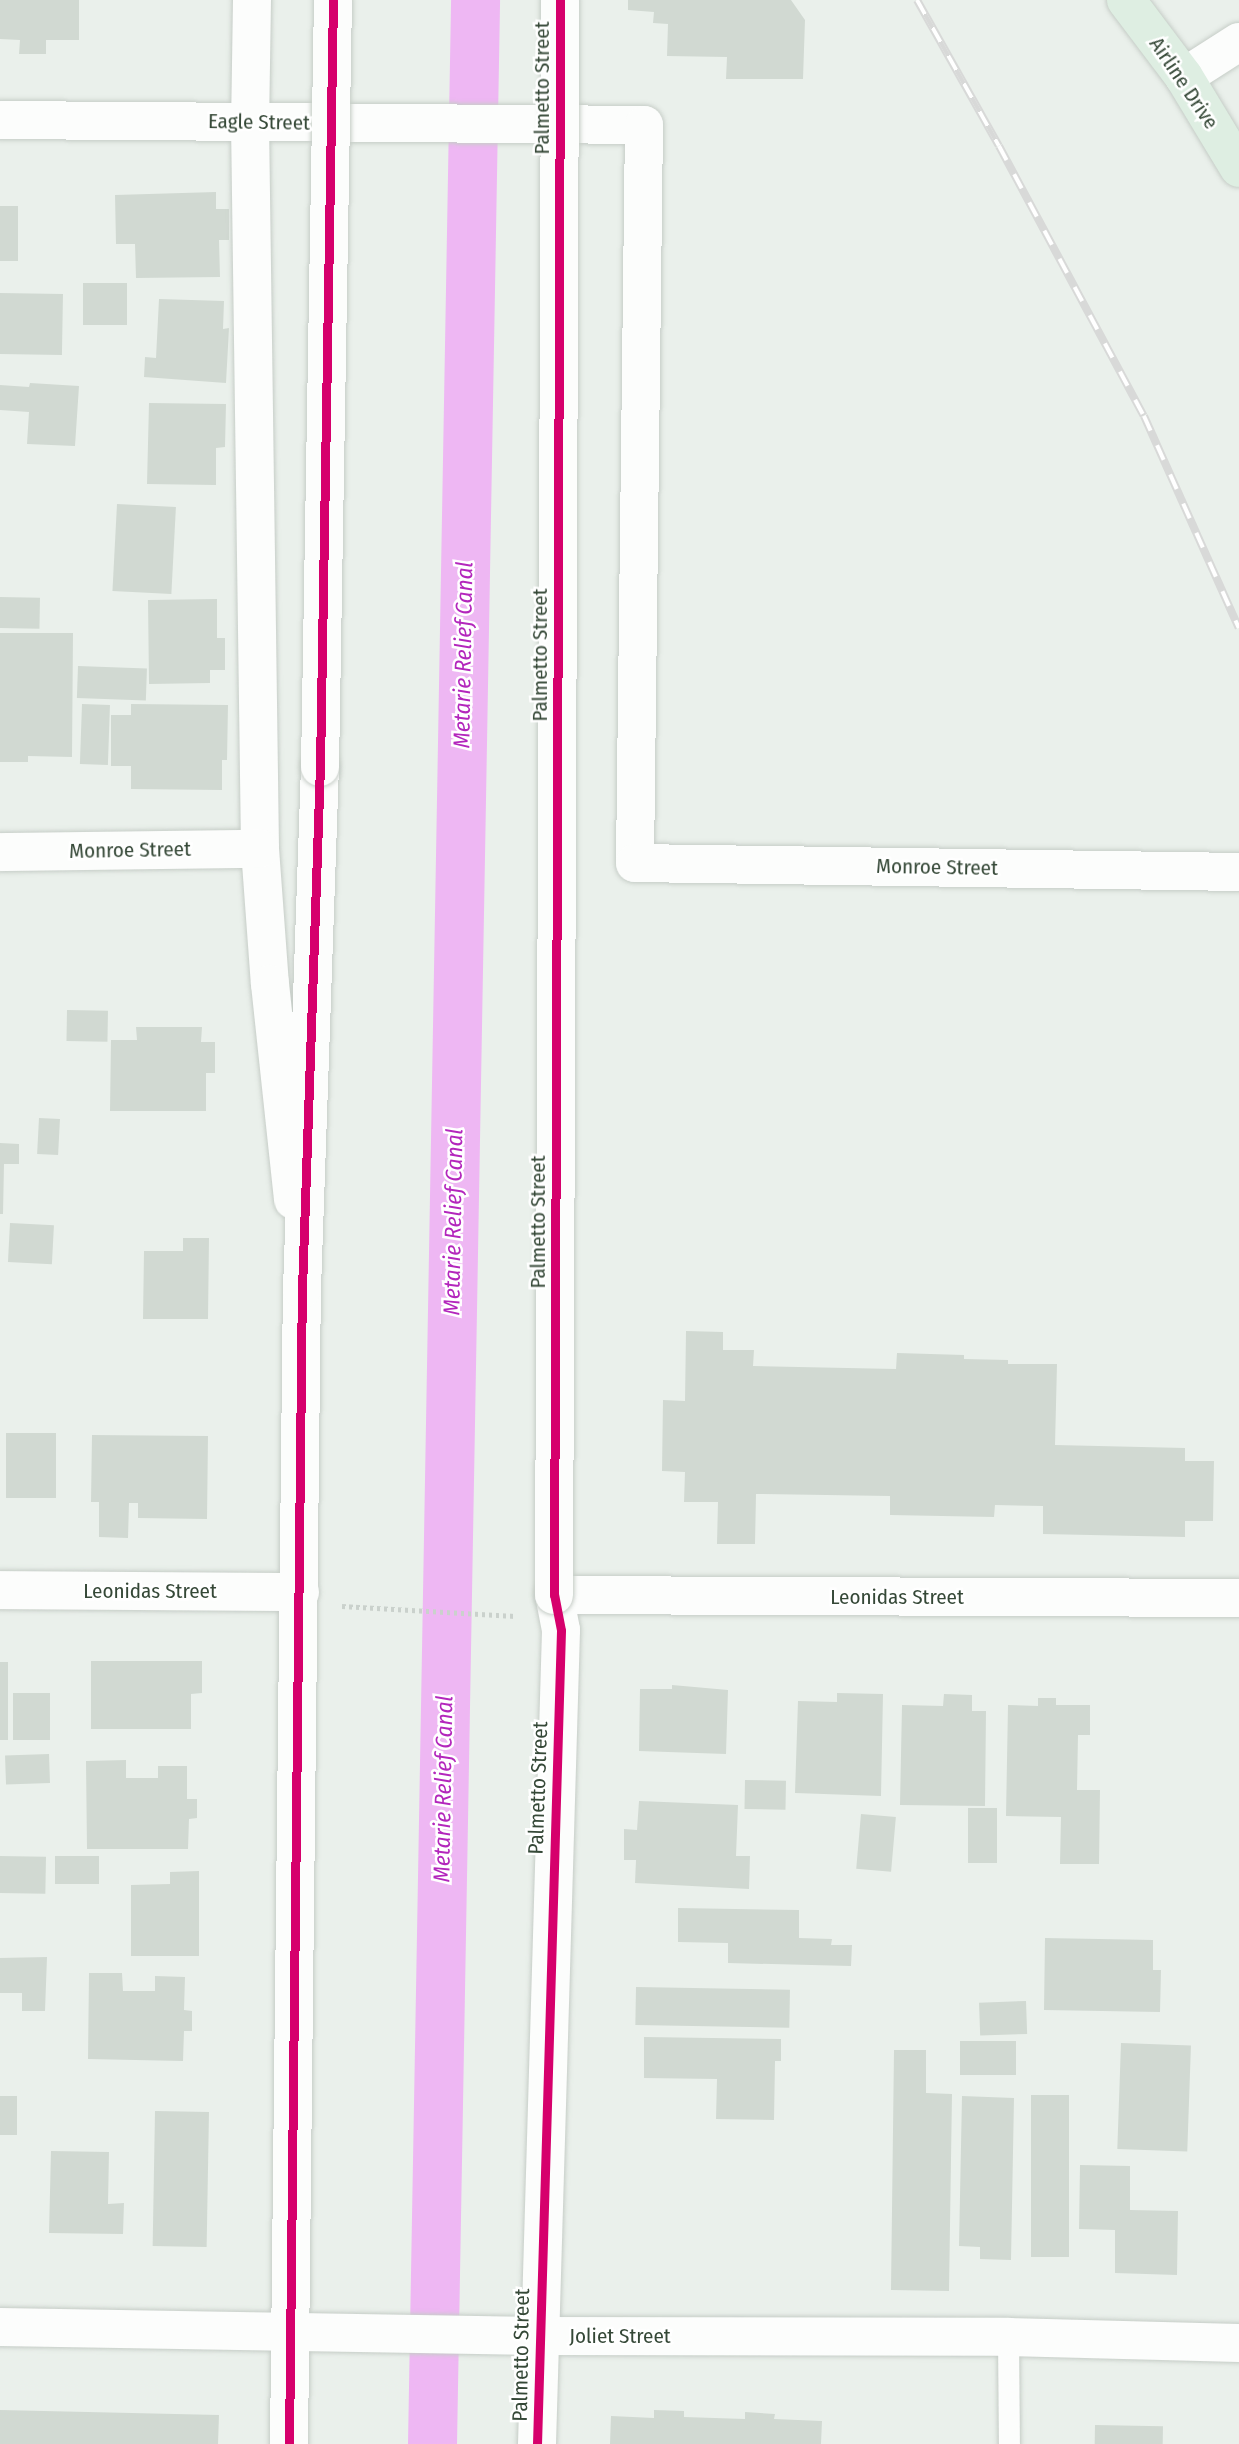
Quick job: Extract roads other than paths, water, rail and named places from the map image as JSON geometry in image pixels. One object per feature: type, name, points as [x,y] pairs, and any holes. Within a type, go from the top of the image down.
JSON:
[{"type":"highway","name":"Airline Drive","points":[[1126,0],[1184,76],[1239,168]]},
{"type":"street","points":[[252,0],[250,122],[261,849],[270,984],[302,1289]]},
{"type":"street","points":[[289,2444],[302,1289],[320,767],[333,0]]},
{"type":"street","name":"Palmetto Street","points":[[537,2444],[538,2336],[561,1630],[554,1595],[560,0]]},
{"type":"street","points":[[1184,76],[1239,42]]},
{"type":"street","name":"Eagle Street","points":[[0,120],[644,125],[635,863]]},
{"type":"street","name":"Monroe Street","points":[[0,852],[261,849]]},
{"type":"street","name":"Monroe Street","points":[[635,863],[1239,872]]},
{"type":"street","name":"Leonidas Street","points":[[0,1590],[300,1592]]},
{"type":"street","name":"Leonidas Street","points":[[554,1595],[1239,1598]]},
{"type":"street","name":"Joliet Street","points":[[0,2327],[538,2336],[1008,2337],[1239,2343]]},
{"type":"lane","points":[[1008,2337],[1009,2444]]},
{"type":"waterway","name":"Metarie Relief Canal","points":[[432,2444],[475,0]]},
{"type":"railway","points":[[917,0],[1144,416],[1239,628]]}]
